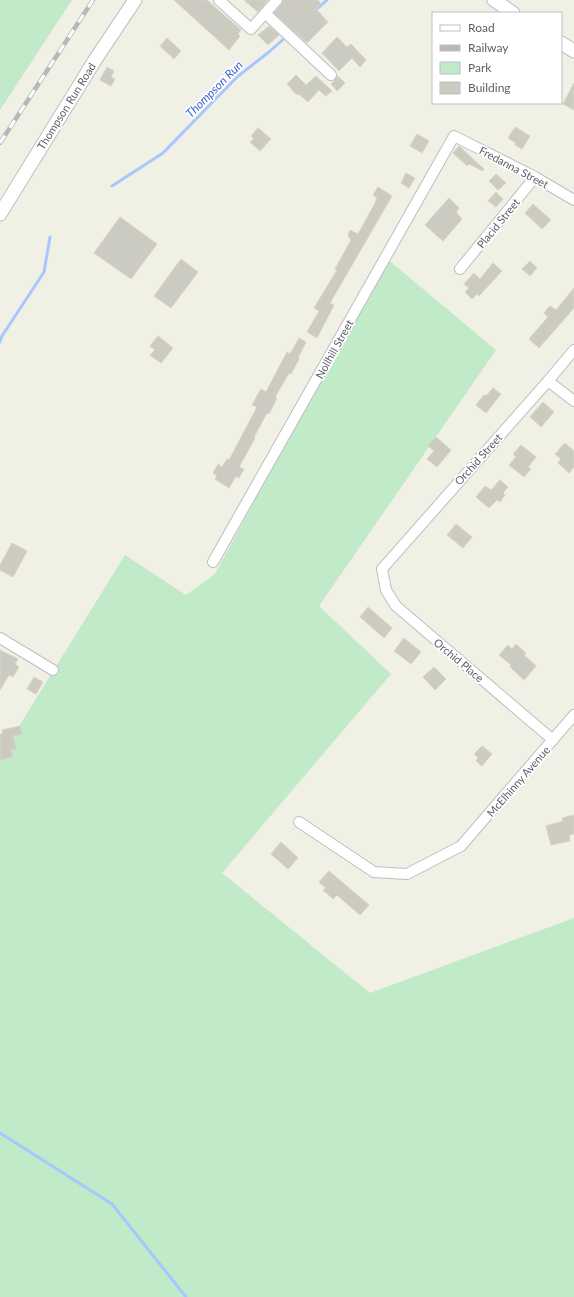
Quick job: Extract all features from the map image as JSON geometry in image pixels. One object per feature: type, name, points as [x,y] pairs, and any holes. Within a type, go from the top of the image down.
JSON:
[{"type":"street","name":"Thompson Run Road","points":[[0,214],[95,60],[135,0]]},
{"type":"street","points":[[219,0],[251,29],[277,0]]},
{"type":"street","points":[[494,0],[512,12]]},
{"type":"street","points":[[266,14],[288,33],[331,75]]},
{"type":"street","points":[[562,44],[574,51]]},
{"type":"street","name":"Fredanna Street","points":[[454,136],[535,177],[574,200]]},
{"type":"street","name":"Nollhill Street","points":[[213,562],[454,136]]},
{"type":"street","name":"Placid Street","points":[[460,269],[535,177]]},
{"type":"street","name":"Orchid Street","points":[[382,569],[574,350]]},
{"type":"street","points":[[548,381],[574,401]]},
{"type":"street","name":"Orchid Place","points":[[382,569],[386,590],[396,606],[554,740]]},
{"type":"street","points":[[0,638],[53,670]]},
{"type":"street","name":"McElhinny Avenue","points":[[299,822],[374,872],[407,874],[461,846],[574,715]]},
{"type":"green space","points":[[0,0],[72,0],[0,110]]},
{"type":"green space","points":[[385,257],[496,350],[319,606],[391,674],[222,873],[370,993],[574,918],[574,1297],[0,1297],[0,757],[125,555],[186,595],[215,574]]},
{"type":"building","points":[[174,0],[207,0],[241,30],[238,34],[240,36],[229,50]]},
{"type":"building","points":[[244,0],[268,0],[258,12]]},
{"type":"building","points":[[283,0],[318,0],[321,4],[316,9],[328,22],[307,43],[274,13],[282,4]]},
{"type":"building","points":[[269,26],[279,35],[268,45],[258,35]]},
{"type":"building","points":[[337,37],[347,47],[351,44],[366,60],[360,67],[352,58],[339,71],[322,53]]},
{"type":"building","points":[[167,38],[181,51],[174,59],[160,46]]},
{"type":"building","points":[[107,67],[114,71],[111,77],[115,79],[111,86],[100,80]]},
{"type":"building","points":[[296,75],[306,85],[316,76],[332,91],[326,96],[319,90],[308,102],[299,94],[297,95],[287,84]]},
{"type":"building","points":[[338,76],[345,83],[337,91],[331,84]]},
{"type":"building","points":[[574,83],[574,110],[563,104]]},
{"type":"building","points":[[515,127],[530,136],[522,149],[508,138]]},
{"type":"building","points":[[258,128],[271,139],[260,151],[250,142],[254,139],[251,136]]},
{"type":"building","points":[[417,134],[429,141],[422,153],[410,146]]},
{"type":"building","points":[[459,146],[484,169],[483,171],[469,164],[467,166],[453,153]]},
{"type":"building","points":[[406,173],[415,178],[409,188],[401,183]]},
{"type":"building","points":[[496,174],[506,183],[498,190],[489,181]]},
{"type":"building","points":[[378,187],[392,196],[330,303],[334,305],[317,338],[307,332],[319,311],[314,308],[337,270],[335,269],[351,240],[348,235],[350,230],[358,234],[374,205],[377,198],[373,195]]},
{"type":"building","points":[[496,192],[503,199],[496,207],[488,201]]},
{"type":"building","points":[[449,198],[459,208],[455,215],[457,213],[462,219],[443,241],[425,225]]},
{"type":"building","points":[[533,204],[551,220],[542,229],[525,213]]},
{"type":"building","points":[[120,217],[157,244],[131,279],[94,253]]},
{"type":"building","points":[[181,259],[198,272],[171,308],[154,296]]},
{"type":"building","points":[[530,261],[537,268],[530,276],[522,269]]},
{"type":"building","points":[[493,263],[502,271],[479,296],[477,294],[472,299],[465,292],[469,288],[464,284],[474,273],[480,279]]},
{"type":"building","points":[[574,288],[574,308],[539,348],[529,339],[548,317],[544,313],[550,306],[556,310]]},
{"type":"building","points":[[158,336],[173,348],[161,363],[150,355],[155,350],[150,346]]},
{"type":"building","points":[[299,338],[306,342],[298,358],[299,359],[291,374],[289,373],[275,397],[277,398],[269,414],[267,413],[239,467],[244,469],[239,478],[236,476],[229,488],[215,479],[217,476],[213,473],[218,464],[222,467],[227,459],[229,460],[257,407],[252,405],[261,389],[266,392],[287,352],[290,354]]},
{"type":"building","points":[[493,388],[501,394],[486,413],[476,405],[484,395],[486,396]]},
{"type":"building","points":[[543,402],[554,412],[541,427],[530,417]]},
{"type":"building","points":[[436,437],[451,450],[437,467],[427,459],[434,451],[428,446]]},
{"type":"building","points":[[565,443],[574,451],[574,467],[569,473],[558,463],[561,459],[555,454]]},
{"type":"building","points":[[521,445],[536,457],[528,467],[531,469],[524,477],[509,465],[516,457],[513,454]]},
{"type":"building","points":[[500,480],[508,487],[503,493],[505,495],[500,502],[497,500],[489,508],[476,497],[485,486],[491,490]]},
{"type":"building","points":[[456,524],[472,537],[463,548],[447,535]]},
{"type":"building","points":[[12,543],[27,551],[13,577],[0,570],[0,565]]},
{"type":"building","points":[[368,607],[392,628],[384,638],[360,617]]},
{"type":"building","points":[[404,638],[421,652],[411,664],[394,651]]},
{"type":"building","points":[[516,644],[526,653],[524,655],[536,666],[524,680],[510,667],[511,665],[499,655],[508,645],[512,649]]},
{"type":"building","points":[[0,650],[18,659],[15,664],[19,667],[13,677],[9,675],[0,690]]},
{"type":"building","points":[[434,667],[446,679],[435,690],[423,677]]},
{"type":"building","points":[[34,677],[43,682],[36,694],[27,689]]},
{"type":"building","points":[[20,726],[22,734],[13,736],[16,749],[11,750],[13,757],[0,760],[0,734],[3,734],[2,730]]},
{"type":"building","points":[[482,746],[492,754],[482,766],[476,761],[478,757],[474,754]]},
{"type":"building","points":[[574,815],[574,834],[569,835],[570,841],[551,845],[546,826],[563,821],[562,818]]},
{"type":"building","points":[[281,842],[298,858],[288,869],[271,854]]},
{"type":"building","points":[[329,871],[369,905],[360,915],[337,895],[333,899],[323,890],[326,888],[319,882]]},
{"type":"waterway","name":"Thompson Run","points":[[313,12],[327,0]]},
{"type":"waterway","name":"Thompson Run","points":[[112,186],[163,153],[237,77],[269,52],[296,28]]},
{"type":"waterway","name":"Thompson Run","points":[[0,342],[2,336],[44,272],[50,237]]},
{"type":"waterway","points":[[0,1133],[112,1204],[186,1297]]},
{"type":"railway","points":[[0,143],[93,0]]}]
